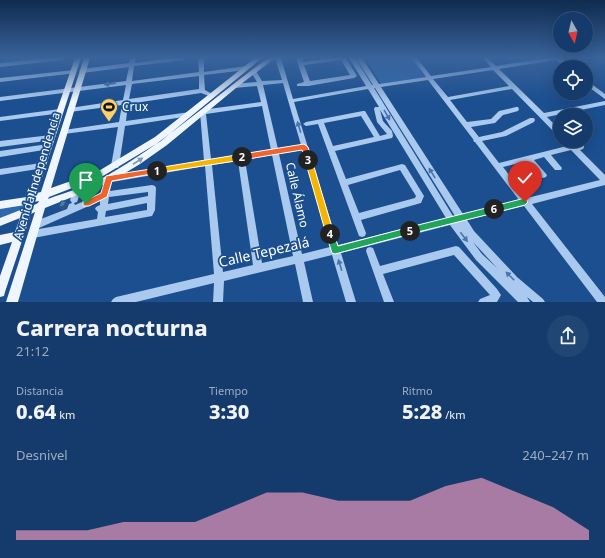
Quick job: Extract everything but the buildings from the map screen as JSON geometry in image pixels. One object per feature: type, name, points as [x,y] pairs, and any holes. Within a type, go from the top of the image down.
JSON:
[{"type":"main road","name":"Avenida Independencia","points":[[0,292],[74,72]]},
{"type":"main road","name":"Avenida Independencia","points":[[12,302],[81,72]]},
{"type":"main road","points":[[0,222],[115,166],[158,139],[241,72]]},
{"type":"main road","points":[[234,86],[245,74],[245,72]]},
{"type":"main road","points":[[0,205],[30,200],[43,200],[77,191],[106,180],[164,144],[234,86],[254,72]]},
{"type":"main road","points":[[0,240],[18,236]]},
{"type":"street","points":[[0,80],[73,72]]},
{"type":"street","points":[[115,166],[130,72]]},
{"type":"street","points":[[0,99],[77,88],[214,72]]},
{"type":"street","name":"Calle Álamo","points":[[254,72],[260,83],[308,302]]},
{"type":"street","points":[[282,72],[351,302]]},
{"type":"street","points":[[304,72],[308,84]]},
{"type":"street","points":[[299,85],[354,76],[352,72]]},
{"type":"street","points":[[363,72],[375,87],[378,105],[455,219],[487,252],[540,302]]},
{"type":"street","points":[[367,72],[479,257],[525,302]]},
{"type":"street","points":[[425,72],[476,140],[602,298]]},
{"type":"street","points":[[291,101],[476,72]]},
{"type":"street","points":[[499,72],[542,116],[553,125]]},
{"type":"street","points":[[201,73],[202,91]]},
{"type":"street","points":[[234,86],[284,81]]},
{"type":"street","points":[[450,98],[514,87]]},
{"type":"street","points":[[593,88],[605,97]]},
{"type":"street","points":[[70,110],[202,91],[211,95]]},
{"type":"street","points":[[542,116],[605,103]]},
{"type":"street","points":[[218,302],[219,278],[203,112],[264,104]]},
{"type":"street","points":[[331,149],[385,138],[384,132],[374,118],[374,112],[378,105]]},
{"type":"street","points":[[465,125],[493,121],[501,113],[516,109]]},
{"type":"street","points":[[0,119],[60,111]]},
{"type":"street","points":[[306,124],[363,113],[378,140]]},
{"type":"street","points":[[64,132],[190,114]]},
{"type":"street","points":[[476,140],[504,134],[532,120]]},
{"type":"street","points":[[320,121],[362,233]]},
{"type":"street","points":[[0,144],[51,138]]},
{"type":"street","points":[[0,154],[48,147]]},
{"type":"street","points":[[100,222],[101,196],[106,180],[304,147]]},
{"type":"street","points":[[497,166],[574,148],[605,181]]},
{"type":"street","points":[[545,154],[558,168]]},
{"type":"street","points":[[241,157],[258,268]]},
{"type":"street","points":[[528,158],[543,175]]},
{"type":"street","points":[[0,172],[42,166]]},
{"type":"street","points":[[343,183],[402,167],[420,196],[418,201],[357,218]]},
{"type":"street","name":"Calle Tepezalá","points":[[116,302],[335,250],[605,181]]},
{"type":"street","points":[[87,199],[91,185]]},
{"type":"street","points":[[149,187],[153,189],[151,210],[149,213],[100,222],[34,229],[72,206],[87,199],[149,187]]},
{"type":"street","points":[[72,206],[77,191]]},
{"type":"street","points":[[100,209],[152,200]]},
{"type":"street","points":[[34,229],[93,218],[97,215],[100,209]]},
{"type":"street","points":[[377,272],[456,250],[496,295],[493,299],[483,302]]},
{"type":"street","points":[[370,252],[389,302]]},
{"type":"street","points":[[510,289],[519,302]]},
{"type":"shaded area","points":[[374,72],[422,72],[425,77],[381,84]]},
{"type":"shaded area","points":[[23,203],[24,209],[0,219],[0,207]]},
{"type":"place","name":"Crux","points":[[109,122]]},
{"type":"route","points":[[86,204],[99,198],[100,196],[105,195],[109,178],[304,147],[335,250],[525,202]]}]
